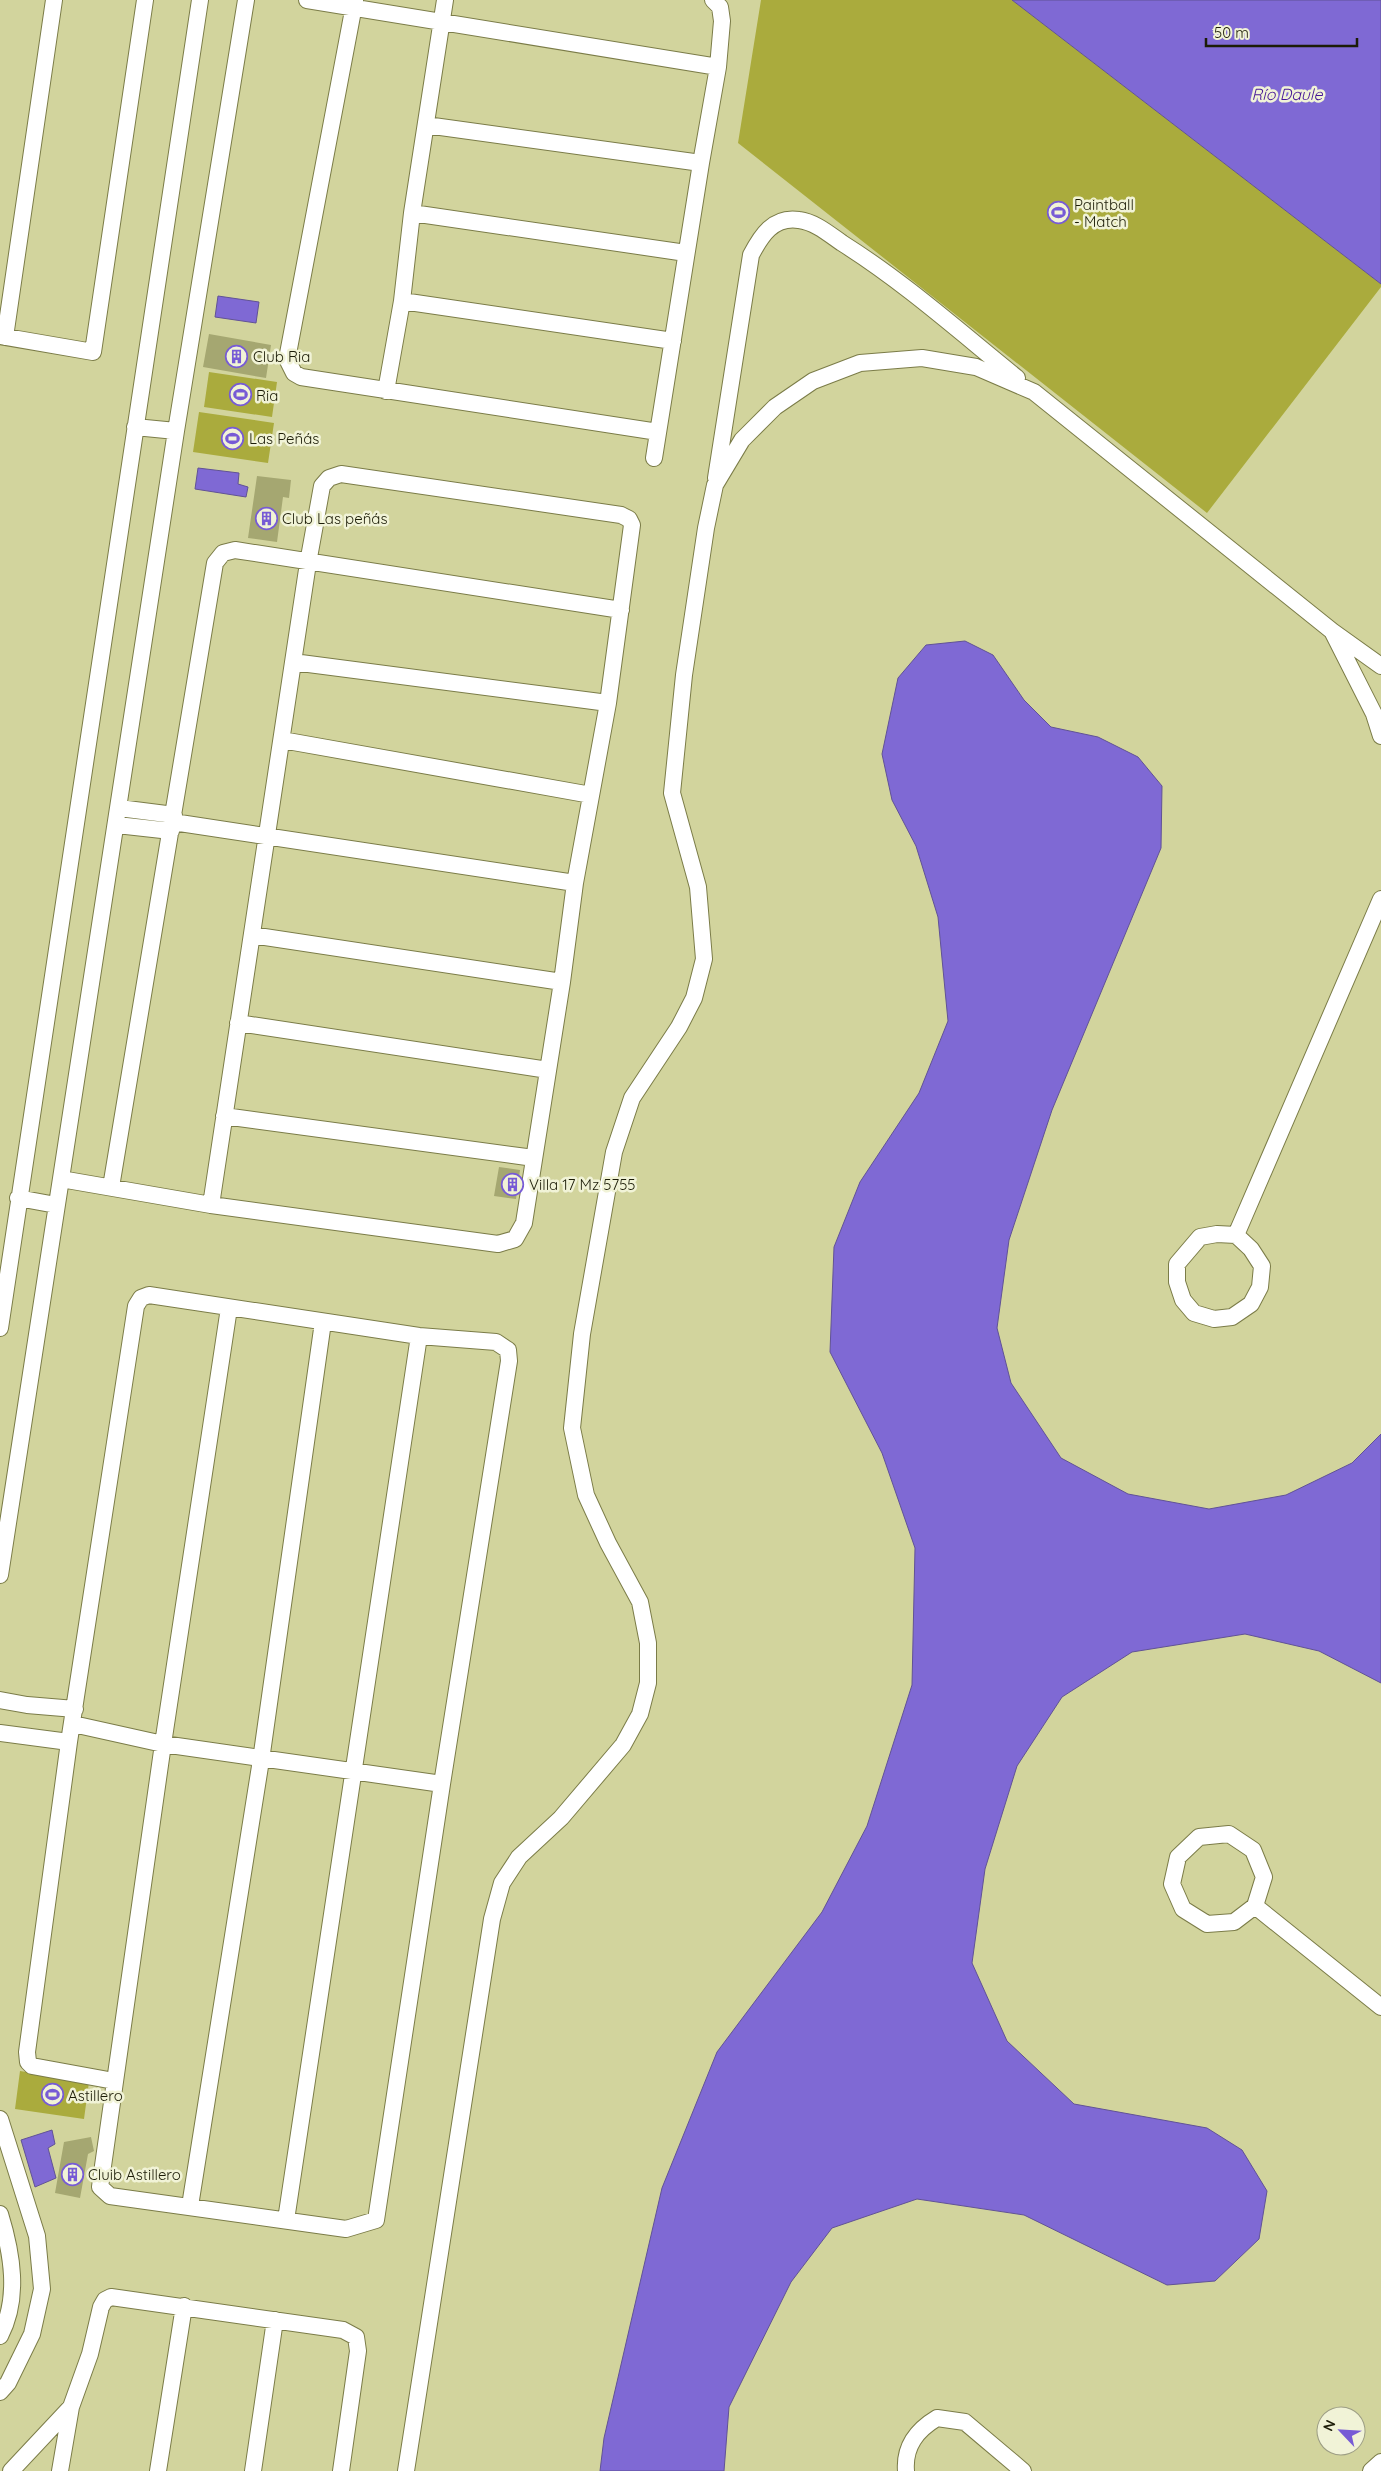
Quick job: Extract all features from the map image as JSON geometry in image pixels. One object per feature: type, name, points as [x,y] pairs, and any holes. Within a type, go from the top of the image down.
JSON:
[{"type":"street","points":[[54,0],[3,336],[93,352],[145,0]]},
{"type":"street","points":[[0,1328],[18,1198],[200,0]]},
{"type":"street","points":[[0,1575],[56,1205],[117,825],[176,431],[246,0]]},
{"type":"street","points":[[307,0],[354,4],[442,23],[718,67]]},
{"type":"street","points":[[386,391],[402,301],[412,214],[445,0]]},
{"type":"street","points":[[654,458],[700,163],[718,67],[722,21],[720,7],[713,0]]},
{"type":"street","points":[[354,4],[287,359],[294,373],[301,377],[386,391],[658,432]]},
{"type":"street","points":[[426,125],[700,163]]},
{"type":"street","points":[[412,214],[686,253]]},
{"type":"street","points":[[406,2471],[490,1929],[502,1883],[519,1857],[561,1818],[623,1744],[640,1714],[648,1683],[648,1643],[640,1602],[608,1543],[586,1495],[572,1428],[582,1334],[614,1152],[632,1098],[680,1027],[694,998],[704,959],[698,887],[672,793],[684,675],[706,528],[751,255],[763,232],[777,223],[798,220],[814,224],[871,261],[1332,630],[1381,666]]},
{"type":"street","points":[[402,301],[673,341]]},
{"type":"street","points":[[714,485],[742,440],[775,407],[813,381],[860,363],[922,358],[967,365],[976,367],[1034,392]]},
{"type":"street","points":[[135,427],[176,431]]},
{"type":"street","points":[[61,1180],[211,1205],[498,1244],[515,1240],[524,1223],[562,982],[575,883],[608,703],[632,525],[629,518],[621,515],[341,474],[329,478],[322,486],[308,563],[211,1205]]},
{"type":"street","points":[[111,1188],[215,563],[223,553],[235,550],[308,563],[621,610]]},
{"type":"street","points":[[1332,630],[1374,714],[1381,736]]},
{"type":"street","points":[[293,662],[608,703]]},
{"type":"street","points":[[282,740],[591,795]]},
{"type":"street","points":[[119,808],[172,823],[575,883]]},
{"type":"street","points":[[117,825],[172,823]]},
{"type":"street","points":[[1236,1235],[1381,899]]},
{"type":"street","points":[[252,935],[562,982]]},
{"type":"street","points":[[238,1023],[548,1070]]},
{"type":"street","points":[[224,1116],[534,1158]]},
{"type":"street","points":[[18,1198],[56,1205]]},
{"type":"street","points":[[1217,1234],[1236,1235],[1251,1250],[1262,1266],[1260,1287],[1251,1304],[1232,1317],[1214,1319],[1194,1313],[1183,1300],[1177,1282],[1177,1264],[1200,1236],[1217,1234]]},
{"type":"street","points":[[114,2081],[32,2066],[28,2062],[27,2052],[70,1742],[136,1306],[141,1298],[149,1296],[419,1336],[496,1342],[508,1350],[509,1361],[376,2220],[346,2229],[110,2196],[103,2192],[100,2187],[163,1744],[229,1308]]},
{"type":"street","points":[[190,2206],[261,1760],[324,1322]]},
{"type":"street","points":[[286,2220],[419,1336]]},
{"type":"street","points":[[0,1700],[74,1716],[163,1744],[261,1760],[442,1784]]},
{"type":"street","points":[[0,1733],[70,1742]]},
{"type":"street","points":[[1228,1834],[1253,1850],[1264,1878],[1256,1906],[1234,1922],[1206,1924],[1183,1909],[1172,1884],[1178,1858],[1199,1838],[1228,1834]]},
{"type":"street","points":[[1256,1906],[1381,2007]]},
{"type":"street","points":[[0,2119],[36,2236],[42,2289],[32,2334],[8,2383],[0,2392]]},
{"type":"street","points":[[0,2214],[10,2244],[12,2298],[0,2336]]},
{"type":"street","points":[[10,2244],[36,2236]]},
{"type":"street","points":[[60,2471],[71,2407],[90,2354],[102,2306],[111,2297],[343,2330],[356,2338],[358,2343],[341,2471]]},
{"type":"street","points":[[158,2471],[184,2306]]},
{"type":"street","points":[[253,2471],[275,2320]]},
{"type":"street","points":[[11,2471],[71,2407]]},
{"type":"street","points":[[906,2471],[905,2461],[914,2435],[937,2418],[965,2422],[1023,2471]]},
{"type":"street","points":[[1371,2471],[1381,2462]]},
{"type":"street","points":[[1380,2471],[1381,2467]]},
{"type":"shaded area","name":"Paintball - Match","points":[[761,0],[1012,0],[1381,284],[1381,287],[1207,513],[738,143]]},
{"type":"shaded area","name":"Ria","points":[[209,372],[277,382],[272,417],[204,407]]},
{"type":"shaded area","name":"Las Peñás","points":[[199,412],[274,423],[268,463],[193,452]]},
{"type":"shaded area","name":"Astillero","points":[[20,2071],[89,2082],[84,2119],[15,2109]]},
{"type":"water","name":"Río Daule","points":[[1012,0],[1381,0],[1381,284]]},
{"type":"water","points":[[218,296],[259,302],[256,323],[215,317]]},
{"type":"water","points":[[198,468],[239,473],[238,484],[248,487],[246,497],[195,489]]},
{"type":"water","points":[[965,641],[993,655],[1024,700],[1051,727],[1098,737],[1138,757],[1162,786],[1161,848],[1052,1110],[1009,1240],[997,1328],[1011,1383],[1061,1458],[1128,1494],[1209,1509],[1286,1495],[1352,1463],[1381,1434],[1381,1683],[1319,1651],[1245,1634],[1132,1652],[1062,1697],[1017,1766],[985,1869],[972,1963],[1007,2041],[1074,2104],[1207,2128],[1242,2150],[1267,2191],[1259,2239],[1215,2281],[1167,2285],[1024,2215],[917,2199],[832,2228],[791,2282],[729,2407],[724,2471],[600,2471],[604,2438],[662,2188],[717,2052],[822,1912],[867,1826],[912,1685],[915,1548],[882,1453],[830,1352],[834,1247],[860,1182],[919,1093],[948,1021],[938,917],[916,846],[892,800],[882,754],[898,678],[926,645]]},
{"type":"water","points":[[52,2130],[55,2144],[48,2148],[56,2178],[35,2187],[21,2140]]},
{"type":"building","name":"Club Ria","points":[[209,334],[271,345],[266,378],[203,367]]},
{"type":"building","name":"Club Las peñás","points":[[257,476],[291,480],[289,498],[283,497],[277,542],[248,538]]},
{"type":"building","points":[[499,1167],[520,1170],[516,1199],[494,1196]]},
{"type":"building","name":"Cluib Astillero","points":[[91,2137],[94,2151],[88,2154],[80,2198],[55,2193],[64,2142]]},
{"type":"place","name":"Paintball - Match","points":[[1058,213]]},
{"type":"place","name":"Club Ria","points":[[237,356]]},
{"type":"place","name":"Ria","points":[[240,395]]},
{"type":"place","name":"Las Peñás","points":[[233,438]]},
{"type":"place","name":"Club Las peñás","points":[[266,518]]},
{"type":"place","name":"Villa 17 Mz 5755","points":[[513,1184]]},
{"type":"place","name":"Astillero","points":[[52,2095]]},
{"type":"place","name":"Cluib Astillero","points":[[72,2174]]}]
